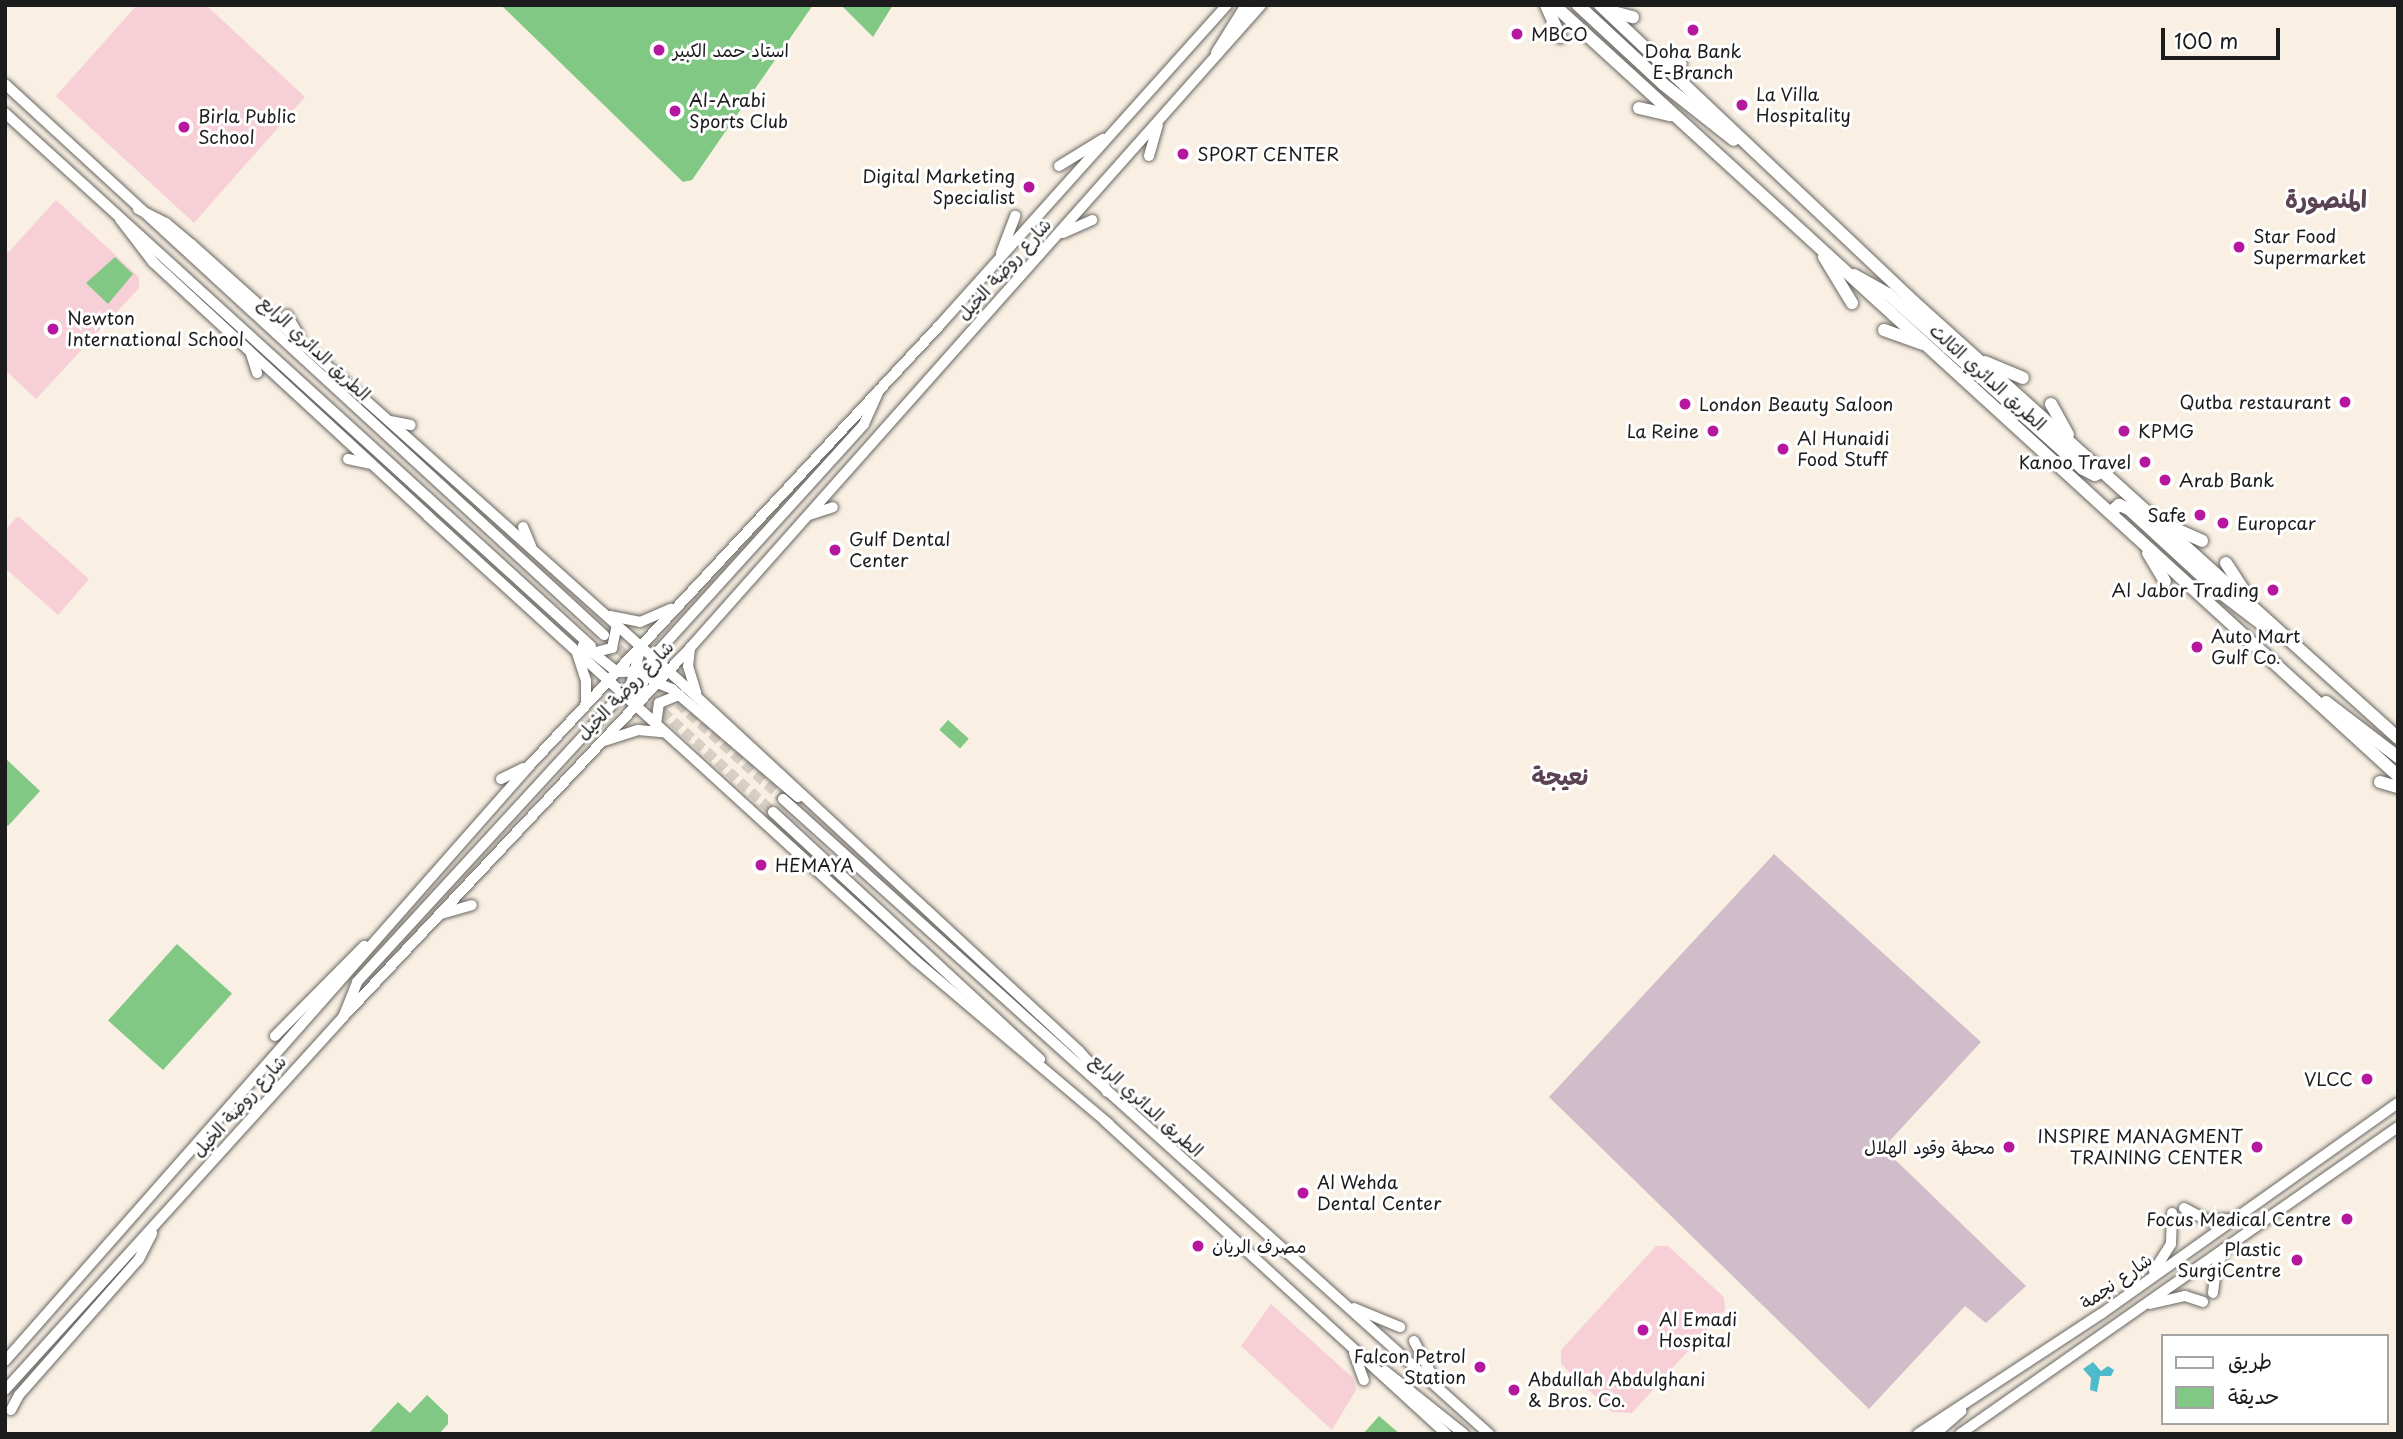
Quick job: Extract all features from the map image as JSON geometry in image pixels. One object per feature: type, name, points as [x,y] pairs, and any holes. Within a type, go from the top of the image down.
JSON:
[{"type":"highway","points":[[1217,53],[1247,5]]},
{"type":"highway","points":[[1546,5],[1560,37]]},
{"type":"highway","name":"الطريق الدائري الثالث","points":[[1554,5],[1671,115],[2139,537],[2398,776]]},
{"type":"highway","points":[[1578,5],[1716,130],[1752,151]]},
{"type":"highway","points":[[1602,8],[1633,17]]},
{"type":"highway","name":"الطريق الدائري الثالث","points":[[1602,8],[1975,357],[2398,738]]},
{"type":"highway","points":[[1659,60],[1681,64]]},
{"type":"highway","points":[[1639,107],[1671,115]]},
{"type":"highway","points":[[1816,245],[1852,303]]},
{"type":"highway","points":[[1844,271],[1888,295],[2083,469],[2095,475],[2103,471]]},
{"type":"highway","points":[[1884,330],[1929,347]]},
{"type":"highway","points":[[1975,357],[2023,378]]},
{"type":"highway","points":[[2051,404],[2074,444]]},
{"type":"highway","points":[[2111,512],[2119,505],[2129,509],[2227,598],[2294,643]]},
{"type":"highway","points":[[2161,523],[2202,541]]},
{"type":"highway","points":[[2139,537],[2165,581]]},
{"type":"highway","points":[[2226,563],[2264,617]]},
{"type":"highway","points":[[2301,688],[2352,719],[2398,757]]},
{"type":"highway","points":[[2380,782],[2398,787]]},
{"type":"main road","name":"شارع روضة الخيل","points":[[5,1361],[530,765],[997,261],[1227,5]]},
{"type":"main road","name":"شارع روضة الخيل","points":[[5,1390],[344,1016],[690,648],[1261,5]]},
{"type":"main road","name":"الطريق الدائري الرابع","points":[[5,84],[604,635]]},
{"type":"main road","name":"الطريق الدائري الرابع","points":[[5,113],[592,650]]},
{"type":"main road","points":[[1149,156],[1159,121]]},
{"type":"main road","points":[[1059,166],[1115,132]]},
{"type":"main road","points":[[138,209],[183,237],[653,657],[1079,1051],[1100,1074],[1107,1092]]},
{"type":"main road","points":[[997,261],[1015,216]]},
{"type":"main road","points":[[120,219],[146,255],[455,541],[989,1026],[1109,1124]]},
{"type":"main road","points":[[1054,238],[1092,220]]},
{"type":"main road","points":[[287,315],[304,344]]},
{"type":"main road","points":[[250,351],[257,373]]},
{"type":"main road","points":[[344,1016],[357,982],[639,677],[653,657],[864,424],[880,387]]},
{"type":"main road","points":[[389,420],[411,425]]},
{"type":"main road","points":[[348,459],[377,467]]},
{"type":"main road","points":[[807,517],[833,507]]},
{"type":"main road","points":[[523,527],[534,551]]},
{"type":"main road","points":[[455,541],[491,562],[617,672],[659,681],[782,787],[813,804]]},
{"type":"main road","points":[[598,609],[618,620],[639,622],[682,602]]},
{"type":"main road","points":[[592,650],[612,648],[617,625]]},
{"type":"main road","points":[[635,705],[641,647]]},
{"type":"main road","points":[[690,648],[690,676],[701,701]]},
{"type":"main road","points":[[576,651],[586,681],[586,704]]},
{"type":"main road","points":[[608,681],[668,671]]},
{"type":"main road","points":[[661,728],[659,703],[678,695]]},
{"type":"main road","points":[[599,744],[625,733],[661,728]]},
{"type":"main road","points":[[501,779],[530,765]]},
{"type":"main road","name":"الطريق الدائري الرابع","points":[[783,799],[1489,1434]]},
{"type":"main road","points":[[772,812],[1446,1434]]},
{"type":"main road","points":[[844,820],[847,835]]},
{"type":"main road","points":[[906,892],[924,894]]},
{"type":"main road","points":[[438,915],[471,905]]},
{"type":"main road","points":[[275,1036],[316,991],[398,917]]},
{"type":"main road","name":"شارع نجمة","points":[[1918,1434],[2146,1282],[2398,1103]]},
{"type":"main road","name":"شارع نجمة","points":[[1964,1431],[2398,1127]]},
{"type":"main road","points":[[2184,1208],[2207,1220],[2236,1219]]},
{"type":"main road","points":[[2146,1282],[2171,1244],[2172,1213]]},
{"type":"main road","points":[[11,1410],[19,1395],[139,1259],[154,1226]]},
{"type":"main road","points":[[2213,1293],[2216,1267],[2226,1248]]},
{"type":"main road","points":[[2141,1307],[2185,1296],[2203,1302]]},
{"type":"main road","points":[[1345,1304],[1400,1327]]},
{"type":"main road","points":[[1414,1341],[1439,1388]]},
{"type":"main road","points":[[1356,1351],[1364,1380]]},
{"type":"main road","points":[[1356,1351],[1404,1384],[1464,1434]]},
{"type":"main road","points":[[1935,1434],[1981,1391]]},
{"type":"shaded area","name":"Birla Public School","points":[[137,5],[206,5],[305,97],[194,223],[56,96]]},
{"type":"shaded area","name":"Newton International School","points":[[56,200],[139,277],[139,288],[36,399],[5,370],[5,256]]},
{"type":"shaded area","points":[[18,516],[89,579],[58,615],[5,568],[5,530]]},
{"type":"shaded area","points":[[1774,854],[1981,1042],[1883,1148],[2026,1286],[1986,1323],[1965,1306],[1869,1409],[1549,1097]]},
{"type":"shaded area","name":"Al Emadi Hospital","points":[[1656,1246],[1668,1246],[1724,1297],[1725,1310],[1632,1413],[1612,1412],[1561,1364],[1561,1350]]},
{"type":"shaded area","points":[[1271,1304],[1353,1378],[1356,1390],[1332,1430],[1241,1346]]},
{"type":"green space","name":"Al-Arabi Sports Club","points":[[501,5],[813,5],[692,180],[683,182]]},
{"type":"green space","points":[[841,5],[893,5],[873,37]]},
{"type":"green space","points":[[115,257],[133,274],[108,304],[86,283]]},
{"type":"green space","points":[[948,720],[969,739],[960,748],[939,730]]},
{"type":"green space","points":[[5,758],[40,791],[8,826],[5,823]]},
{"type":"green space","points":[[177,944],[232,994],[163,1070],[108,1021]]},
{"type":"green space","points":[[427,1395],[448,1415],[448,1424],[439,1434],[368,1434],[398,1402],[410,1413]]},
{"type":"green space","points":[[1379,1416],[1400,1434],[1363,1434]]},
{"type":"water","points":[[2093,1362],[2101,1371],[2108,1366],[2114,1370],[2111,1376],[2100,1376],[2097,1392],[2090,1390],[2091,1378],[2083,1369]]},
{"type":"tunnel","points":[[607,638],[634,663]]},
{"type":"tunnel","points":[[656,683],[783,799]]},
{"type":"tunnel","points":[[640,691],[773,812]]},
{"type":"place","name":"Doha Bank E-Branch","points":[[1693,30]]},
{"type":"place","name":"MBCO","points":[[1517,34]]},
{"type":"place","name":"استاد حمد الكبير","points":[[659,50]]},
{"type":"place","name":"La Villa Hospitality","points":[[1742,105]]},
{"type":"place","name":"Al-Arabi Sports Club","points":[[675,111]]},
{"type":"place","name":"Birla Public School","points":[[184,127]]},
{"type":"place","name":"SPORT CENTER","points":[[1183,154]]},
{"type":"place","name":"Digital Marketing Specialist","points":[[1029,187]]},
{"type":"place","name":"Star Food Supermarket","points":[[2239,247]]},
{"type":"place","name":"Newton International School","points":[[53,329]]},
{"type":"place","name":"Qutba restaurant","points":[[2345,402]]},
{"type":"place","name":"London Beauty Saloon","points":[[1685,404]]},
{"type":"place","name":"La Reine","points":[[1713,431]]},
{"type":"place","name":"KPMG","points":[[2124,431]]},
{"type":"place","name":"Al Hunaidi Food Stuff","points":[[1783,449]]},
{"type":"place","name":"Kanoo Travel","points":[[2145,462]]},
{"type":"place","name":"Arab Bank","points":[[2165,480]]},
{"type":"place","name":"Safe","points":[[2200,515]]},
{"type":"place","name":"Europcar","points":[[2223,523]]},
{"type":"place","name":"Gulf Dental Center","points":[[835,550]]},
{"type":"place","name":"Al Jabor Trading","points":[[2273,590]]},
{"type":"place","name":"Auto Mart Gulf Co.","points":[[2197,647]]},
{"type":"place","name":"HEMAYA","points":[[761,865]]},
{"type":"place","name":"VLCC","points":[[2367,1079]]},
{"type":"place","name":"محطة وقود الهلال","points":[[2009,1147]]},
{"type":"place","name":"INSPIRE MANAGMENT TRAINING CENTER","points":[[2257,1147]]},
{"type":"place","name":"Al Wehda Dental Center","points":[[1303,1193]]},
{"type":"place","name":"Focus Medical Centre","points":[[2347,1219]]},
{"type":"place","name":"مصرف الريان","points":[[1198,1246]]},
{"type":"place","name":"Plastic SurgiCentre","points":[[2297,1260]]},
{"type":"place","name":"Al Emadi Hospital","points":[[1643,1330]]},
{"type":"place","name":"Falcon Petrol Station","points":[[1480,1367]]},
{"type":"place","name":"Abdullah Abdulghani & Bros. Co.","points":[[1514,1390]]},
{"type":"district","name":"المنصورة","points":[[2326,199]]},
{"type":"district","name":"نعيجة","points":[[1560,776]]}]
